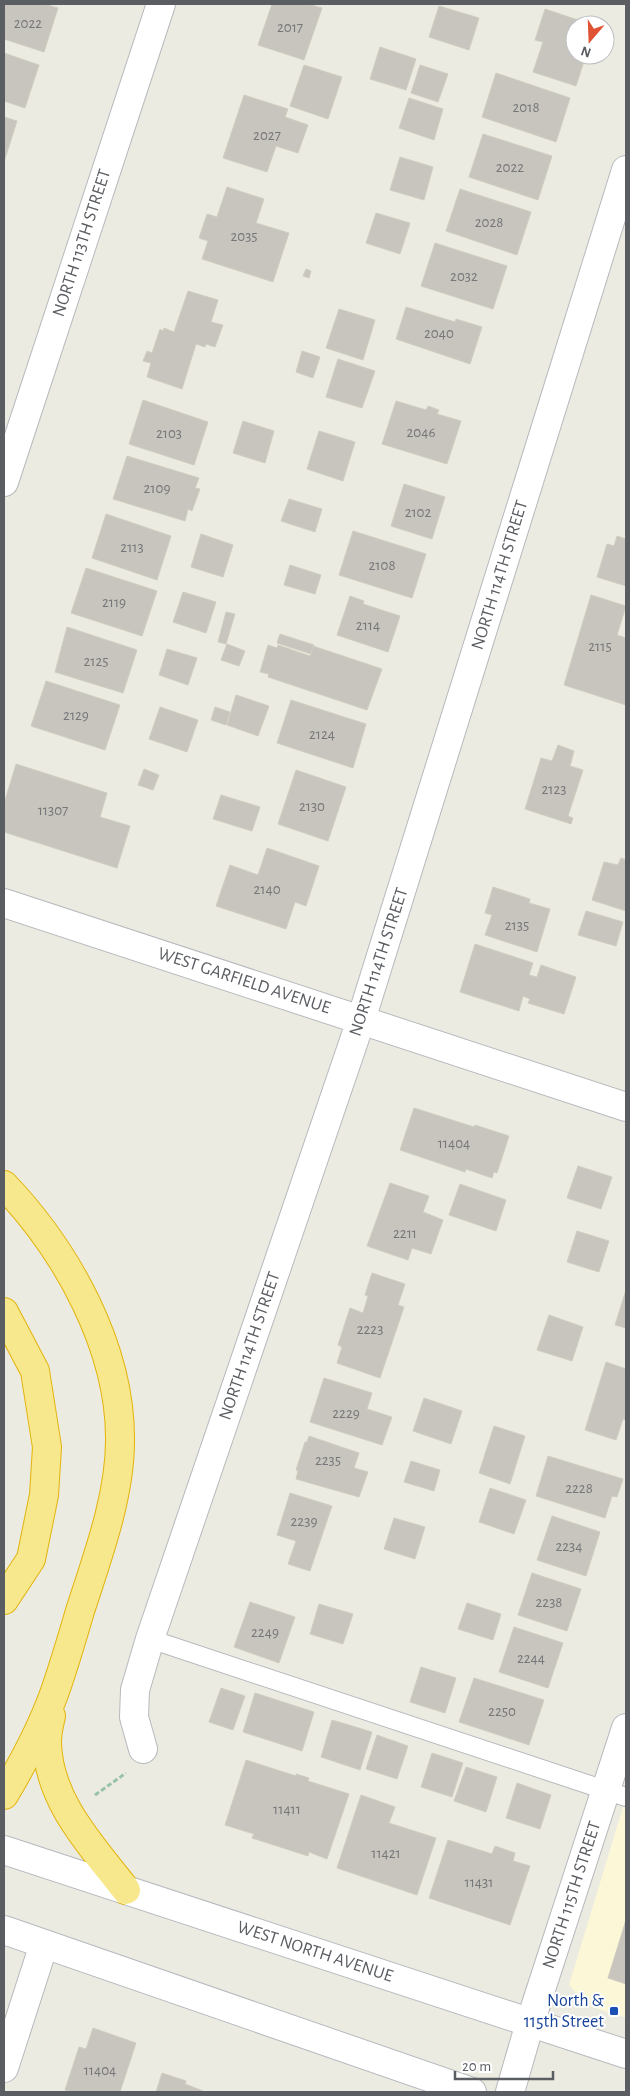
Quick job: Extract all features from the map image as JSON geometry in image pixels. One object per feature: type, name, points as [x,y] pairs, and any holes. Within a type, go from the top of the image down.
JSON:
[{"type":"highway","points":[[4,1185],[56,1249],[78,1288],[107,1355],[119,1411],[120,1443],[110,1513],[54,1695],[4,1795]]},
{"type":"highway","points":[[4,1312],[35,1371],[47,1447],[44,1495],[31,1559],[4,1600]]},
{"type":"highway","points":[[54,1695],[47,1742],[51,1776],[66,1810],[126,1890]]},
{"type":"street","name":"NORTH 113TH STREET","points":[[4,482],[160,4]]},
{"type":"street","name":"NORTH 114TH STREET","points":[[143,1750],[134,1718],[135,1690],[150,1640],[361,1020],[626,170]]},
{"type":"street","name":"WEST GARFIELD AVENUE","points":[[4,903],[626,1107]]},
{"type":"street","name":"NORTH 115TH STREET","points":[[510,2092],[530,2023],[616,1794],[626,1728]]},
{"type":"street","name":"WEST NORTH AVENUE","points":[[4,1850],[626,2054]]},
{"type":"street","points":[[4,1930],[472,2092]]},
{"type":"street","points":[[4,2068],[44,1944]]},
{"type":"lane","points":[[150,1640],[616,1794]]},
{"type":"path","points":[[94,1796],[129,1771],[143,1750]]},
{"type":"shaded area","points":[[626,1797],[626,2018],[586,2005],[569,1985]]},
{"type":"building","points":[[4,4],[44,4],[58,8],[44,52],[4,39]]},
{"type":"building","points":[[272,4],[308,4],[322,8],[304,60],[258,45]]},
{"type":"building","points":[[439,6],[479,18],[469,50],[429,37]]},
{"type":"building","points":[[545,9],[565,16],[565,65],[583,65],[576,86],[533,72],[543,42],[535,40]]},
{"type":"building","points":[[380,47],[416,59],[406,90],[370,79]]},
{"type":"building","points":[[4,53],[39,65],[25,108],[4,101]]},
{"type":"building","points":[[304,65],[342,77],[328,119],[290,106]]},
{"type":"building","points":[[420,65],[448,74],[438,102],[411,93]]},
{"type":"building","points":[[496,73],[570,98],[556,142],[482,117]]},
{"type":"building","points":[[244,95],[288,109],[285,117],[308,125],[298,153],[276,146],[267,172],[223,158]]},
{"type":"building","points":[[409,98],[443,109],[434,140],[399,128]]},
{"type":"building","points":[[4,117],[17,121],[4,162]]},
{"type":"building","points":[[483,134],[552,156],[538,200],[469,177]]},
{"type":"building","points":[[400,157],[433,167],[424,200],[390,190]]},
{"type":"building","points":[[227,187],[264,199],[256,223],[289,233],[273,282],[202,259],[208,241],[199,238],[207,214],[217,217]]},
{"type":"building","points":[[460,189],[531,212],[517,255],[446,231]]},
{"type":"building","points":[[376,213],[410,223],[400,254],[366,243]]},
{"type":"building","points":[[435,243],[507,266],[493,309],[421,286]]},
{"type":"building","points":[[306,269],[311,271],[309,278],[303,276]]},
{"type":"building","points":[[188,291],[218,300],[211,322],[223,325],[215,347],[206,344],[205,347],[196,344],[182,389],[147,377],[151,363],[143,361],[147,351],[152,353],[160,329],[163,331],[164,328],[174,332]]},
{"type":"building","points":[[406,307],[455,322],[456,319],[482,327],[470,364],[396,339]]},
{"type":"building","points":[[339,309],[375,320],[363,360],[326,348]]},
{"type":"building","points":[[302,351],[320,357],[313,378],[296,372]]},
{"type":"building","points":[[338,359],[375,371],[362,408],[326,397]]},
{"type":"building","points":[[143,400],[208,422],[194,465],[129,444]]},
{"type":"building","points":[[396,401],[426,410],[428,406],[439,410],[437,414],[461,421],[447,464],[382,444]]},
{"type":"building","points":[[243,421],[274,431],[265,463],[233,453]]},
{"type":"building","points":[[319,431],[355,442],[343,481],[307,469]]},
{"type":"building","points":[[127,456],[199,478],[195,488],[200,489],[192,511],[188,509],[185,521],[113,499]]},
{"type":"building","points":[[404,484],[445,497],[432,539],[391,526]]},
{"type":"building","points":[[289,499],[322,509],[315,532],[281,521]]},
{"type":"building","points":[[106,514],[171,536],[157,580],[92,558]]},
{"type":"building","points":[[353,531],[426,554],[412,598],[339,575]]},
{"type":"building","points":[[201,534],[233,545],[223,577],[191,567]]},
{"type":"building","points":[[617,536],[626,539],[626,586],[597,577],[607,544],[614,546]]},
{"type":"building","points":[[290,565],[321,575],[315,594],[284,585]]},
{"type":"building","points":[[86,568],[157,591],[142,636],[71,613]]},
{"type":"building","points":[[183,592],[216,602],[206,633],[173,622]]},
{"type":"building","points":[[591,595],[626,606],[617,635],[626,638],[626,705],[564,685]]},
{"type":"building","points":[[350,596],[364,601],[363,604],[400,616],[388,652],[337,635]]},
{"type":"building","points":[[226,612],[235,614],[226,644],[218,642]]},
{"type":"building","points":[[67,627],[137,650],[123,693],[55,672]]},
{"type":"building","points":[[280,634],[314,645],[311,654],[277,643]]},
{"type":"building","points":[[227,644],[245,651],[239,666],[221,660]]},
{"type":"building","points":[[268,645],[277,648],[278,645],[310,656],[313,646],[382,669],[367,710],[268,677],[269,674],[260,672]]},
{"type":"building","points":[[167,649],[197,658],[188,685],[159,675]]},
{"type":"building","points":[[46,681],[120,705],[105,750],[31,726]]},
{"type":"building","points":[[236,695],[269,706],[258,736],[227,725]]},
{"type":"building","points":[[291,700],[366,724],[353,768],[277,743]]},
{"type":"building","points":[[160,707],[198,720],[187,752],[149,739]]},
{"type":"building","points":[[215,707],[230,712],[226,725],[211,720]]},
{"type":"building","points":[[558,745],[574,751],[570,766],[583,770],[568,816],[573,818],[571,824],[525,809],[541,758],[552,761]]},
{"type":"building","points":[[16,764],[107,793],[100,817],[130,826],[117,868],[4,832],[4,804]]},
{"type":"building","points":[[144,769],[159,775],[153,790],[138,785]]},
{"type":"building","points":[[296,770],[346,787],[328,841],[278,824]]},
{"type":"building","points":[[221,795],[260,807],[252,831],[213,819]]},
{"type":"building","points":[[267,848],[319,866],[306,906],[295,902],[286,929],[216,906],[230,865],[258,875]]},
{"type":"building","points":[[621,858],[626,860],[626,911],[592,900],[604,862],[618,865]]},
{"type":"building","points":[[493,887],[530,899],[529,903],[550,909],[537,952],[485,935],[492,915],[485,913]]},
{"type":"building","points":[[586,911],[623,922],[616,946],[578,935]]},
{"type":"building","points":[[475,944],[533,963],[529,975],[537,977],[541,965],[576,977],[564,1014],[528,1003],[530,999],[523,996],[519,1011],[460,992]]},
{"type":"building","points":[[414,1108],[509,1136],[497,1173],[494,1172],[492,1178],[466,1169],[465,1172],[400,1150]]},
{"type":"building","points":[[578,1166],[612,1177],[601,1209],[567,1198]]},
{"type":"building","points":[[390,1183],[429,1196],[423,1212],[443,1220],[431,1254],[412,1248],[408,1260],[367,1246]]},
{"type":"building","points":[[460,1184],[506,1200],[496,1231],[449,1215]]},
{"type":"building","points":[[577,1231],[609,1241],[599,1272],[567,1262]]},
{"type":"building","points":[[372,1273],[405,1284],[398,1305],[404,1307],[380,1378],[337,1363],[342,1347],[338,1345],[350,1308],[363,1313],[368,1296],[365,1295]]},
{"type":"building","points":[[626,1290],[626,1328],[615,1325]]},
{"type":"building","points":[[549,1315],[583,1327],[572,1361],[537,1350]]},
{"type":"building","points":[[606,1362],[626,1369],[626,1420],[623,1419],[616,1440],[585,1430]]},
{"type":"building","points":[[324,1378],[372,1393],[367,1409],[392,1417],[382,1445],[310,1422]]},
{"type":"building","points":[[424,1398],[462,1411],[451,1444],[413,1431]]},
{"type":"building","points":[[494,1426],[525,1436],[510,1484],[479,1473]]},
{"type":"building","points":[[309,1436],[359,1453],[354,1468],[368,1472],[359,1497],[296,1479],[298,1471],[296,1470],[305,1442],[307,1442]]},
{"type":"building","points":[[548,1456],[623,1479],[617,1497],[612,1496],[605,1518],[536,1496]]},
{"type":"building","points":[[411,1461],[440,1470],[434,1491],[404,1482]]},
{"type":"building","points":[[490,1488],[526,1500],[514,1534],[479,1522]]},
{"type":"building","points":[[290,1493],[332,1506],[310,1571],[288,1564],[296,1541],[277,1535]]},
{"type":"building","points":[[552,1516],[600,1532],[586,1576],[537,1560]]},
{"type":"building","points":[[394,1518],[425,1527],[415,1559],[384,1549]]},
{"type":"building","points":[[532,1573],[581,1589],[567,1631],[518,1615]]},
{"type":"building","points":[[250,1602],[295,1617],[279,1663],[234,1647]]},
{"type":"building","points":[[467,1603],[501,1614],[493,1640],[458,1629]]},
{"type":"building","points":[[319,1604],[353,1614],[343,1644],[310,1634]]},
{"type":"building","points":[[514,1627],[563,1643],[548,1688],[499,1672]]},
{"type":"building","points":[[421,1667],[456,1678],[445,1713],[410,1702]]},
{"type":"building","points":[[474,1678],[544,1700],[529,1745],[459,1722]]},
{"type":"building","points":[[221,1688],[245,1696],[233,1730],[209,1722]]},
{"type":"building","points":[[255,1693],[314,1712],[302,1751],[243,1732]]},
{"type":"building","points":[[332,1720],[372,1732],[360,1770],[321,1757]]},
{"type":"building","points":[[377,1735],[408,1746],[397,1779],[366,1769]]},
{"type":"building","points":[[432,1753],[463,1763],[452,1797],[421,1787]]},
{"type":"building","points":[[246,1760],[296,1776],[296,1774],[309,1778],[308,1781],[349,1794],[327,1859],[309,1852],[308,1856],[252,1838],[254,1834],[225,1825]]},
{"type":"building","points":[[466,1767],[497,1777],[486,1812],[454,1801]]},
{"type":"building","points":[[517,1783],[551,1795],[540,1829],[506,1818]]},
{"type":"building","points":[[361,1795],[395,1807],[389,1823],[436,1838],[417,1895],[337,1868]]},
{"type":"building","points":[[448,1840],[492,1854],[495,1846],[515,1853],[513,1861],[530,1866],[510,1925],[429,1898]]},
{"type":"building","points":[[626,1920],[626,1984],[608,1978]]},
{"type":"building","points":[[93,2028],[136,2043],[120,2092],[72,2092],[65,2090],[79,2047],[86,2049]]},
{"type":"building","points":[[162,2073],[186,2081],[185,2084],[203,2092],[156,2092]]},
{"type":"place","name":"North & 115th Street","points":[[614,2011]]}]
